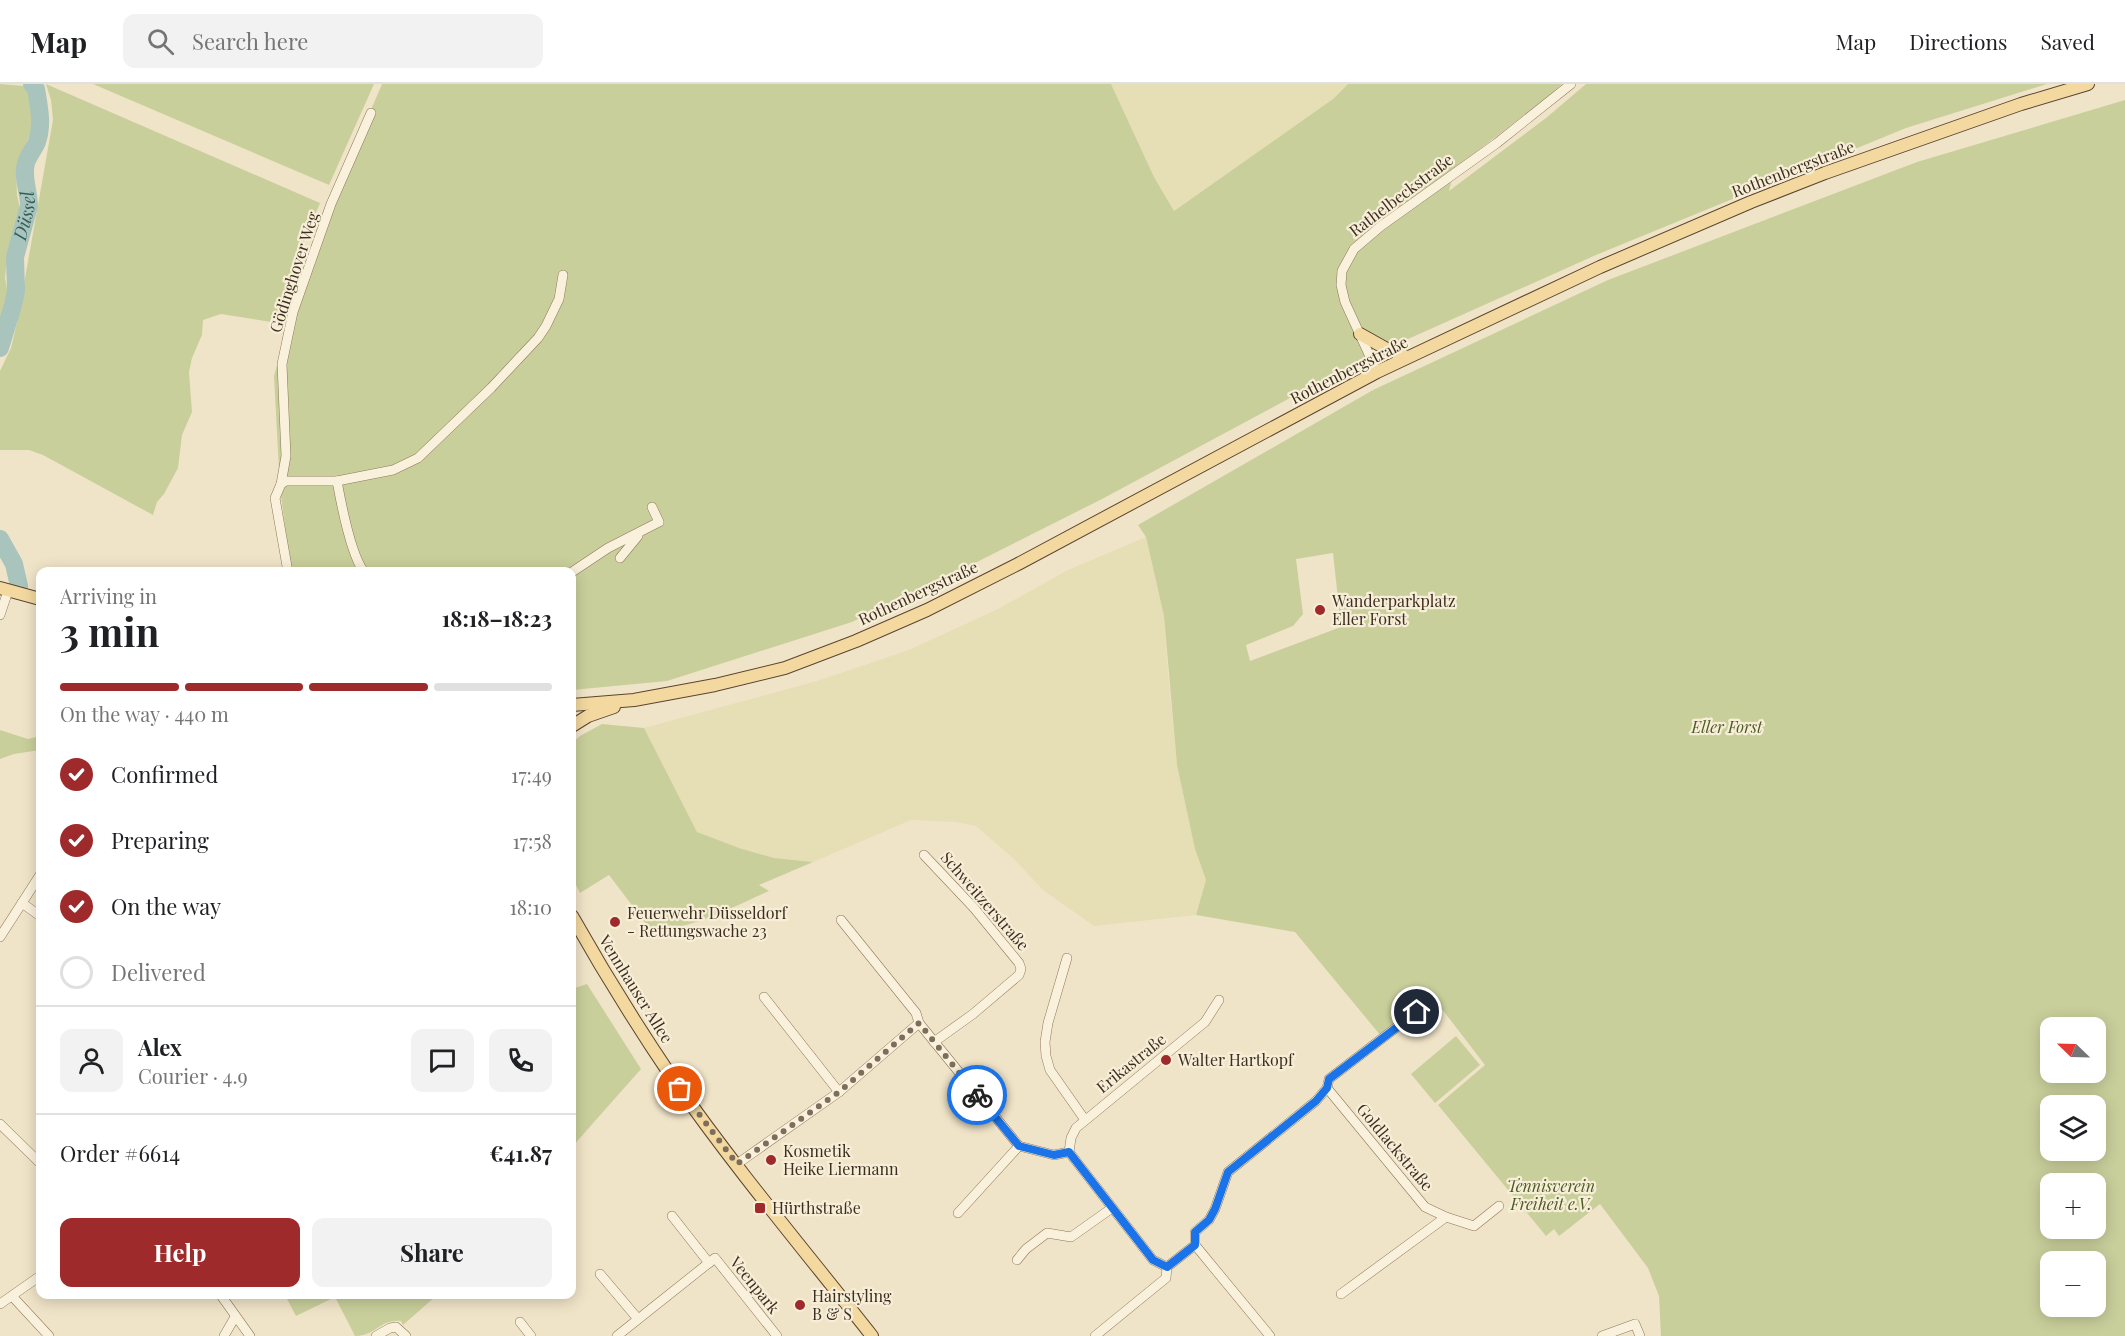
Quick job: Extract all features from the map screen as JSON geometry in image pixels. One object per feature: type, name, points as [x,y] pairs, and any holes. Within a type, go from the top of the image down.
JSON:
[{"type":"main road","name":"Rothenbergstraße","points":[[576,705],[634,700],[715,685],[785,668],[927,610],[1028,559],[1377,372],[1600,267],[1750,202],[1825,173],[2021,104],[2088,84]]},
{"type":"main road","points":[[1360,334],[1407,357]]},
{"type":"main road","points":[[4,589],[36,598]]},
{"type":"main road","name":"Rothenbergstraße","points":[[576,724],[601,711],[634,700]]},
{"type":"main road","name":"Vennhauser Allee","points":[[576,923],[650,1045],[737,1164],[872,1336]]},
{"type":"street","name":"Rathelbeckstraße","points":[[1377,372],[1345,302],[1341,285],[1342,271],[1354,249],[1381,226],[1497,143],[1571,84]]},
{"type":"street","name":"Gödinghover Weg","points":[[287,567],[275,498],[281,484],[286,456],[282,364],[293,312],[335,194],[371,113]]},
{"type":"street","points":[[281,484],[286,481],[337,481],[393,470],[418,458],[538,338],[559,299],[563,275]]},
{"type":"street","points":[[337,481],[340,501],[361,567]]},
{"type":"street","points":[[576,569],[608,548],[658,522],[651,507]]},
{"type":"street","points":[[620,558],[641,531]]},
{"type":"street","points":[[0,615],[4,589]]},
{"type":"street","name":"Schweitzerstraße","points":[[924,855],[974,908],[1019,963],[1021,969],[1019,975],[934,1042]]},
{"type":"street","points":[[0,937],[36,881]]},
{"type":"street","points":[[22,903],[36,913]]},
{"type":"street","points":[[841,920],[916,1013],[919,1023],[1019,1146],[1054,1155],[1069,1152],[1153,1260],[1167,1267]]},
{"type":"street","points":[[1066,958],[1048,1023],[1045,1042],[1046,1056],[1050,1070],[1085,1120]]},
{"type":"street","points":[[764,997],[839,1092]]},
{"type":"street","name":"Erikastraße","points":[[1069,1152],[1071,1138],[1076,1128],[1205,1022],[1219,1000]]},
{"type":"street","points":[[1270,1336],[1195,1245],[1195,1232],[1209,1220],[1228,1172],[1316,1101],[1327,1088],[1329,1079],[1431,1001]]},
{"type":"street","points":[[737,1164],[839,1092],[919,1023]]},
{"type":"street","name":"Goldlackstraße","points":[[1327,1088],[1425,1207],[1474,1226],[1499,1206]]},
{"type":"street","points":[[0,1124],[36,1159]]},
{"type":"street","points":[[958,1213],[1019,1146]]},
{"type":"street","points":[[1017,1260],[1026,1249],[1047,1233],[1071,1238],[1112,1208]]},
{"type":"street","name":"Veenpark","points":[[672,1216],[709,1263]]},
{"type":"street","points":[[1341,1294],[1446,1217]]},
{"type":"street","points":[[1095,1336],[1166,1278],[1167,1267],[1195,1245]]},
{"type":"street","name":"Veenpark","points":[[617,1336],[715,1258],[777,1336]]},
{"type":"street","points":[[600,1274],[638,1319]]},
{"type":"street","points":[[0,1304],[36,1279]]},
{"type":"street","points":[[12,1296],[48,1336]]},
{"type":"street","points":[[223,1299],[250,1336]]},
{"type":"street","points":[[224,1336],[236,1317]]},
{"type":"street","points":[[520,1322],[531,1336]]},
{"type":"street","points":[[1602,1336],[1635,1324],[1640,1336]]},
{"type":"street","points":[[376,1336],[396,1327],[406,1336]]},
{"type":"shaded area","points":[[1111,84],[1348,84],[1333,99],[1174,211],[1154,177]]},
{"type":"shaded area","points":[[1146,537],[1164,616],[1177,765],[1195,849],[1206,880],[1196,915],[1094,926],[1043,890],[1014,859],[976,826],[956,822],[911,820],[813,862],[774,858],[697,832],[644,728],[817,681],[909,650],[996,610],[1068,570]]},
{"type":"green space","points":[[0,84],[25,86],[32,94],[33,127],[16,169],[17,195],[21,213],[8,253],[5,278],[8,295],[0,328]]},
{"type":"green space","points":[[46,84],[320,203],[300,252],[286,297],[271,322],[221,314],[203,320],[202,335],[192,358],[189,372],[192,412],[182,435],[178,468],[157,502],[153,515],[43,455],[29,450],[0,450],[0,371],[11,348],[18,318],[53,120],[51,100]]},
{"type":"green space","points":[[93,84],[374,84],[329,185]]},
{"type":"green space","points":[[382,84],[1111,84],[1154,177],[1174,211],[1333,99],[1348,84],[1562,84],[1455,168],[1449,191],[1546,118],[1586,84],[2047,84],[1906,128],[1596,255],[1359,361],[1102,499],[852,622],[667,681],[576,690],[576,567],[290,567],[280,489],[274,376],[297,289]]},
{"type":"green space","name":"Eller Forst","points":[[2125,100],[2125,1336],[1661,1336],[1659,1296],[1648,1268],[1600,1204],[1559,1236],[1554,1229],[1546,1236],[1438,1105],[1485,1065],[1432,996],[1381,1036],[1295,932],[1196,915],[1206,880],[1195,849],[1177,765],[1164,616],[1146,537],[1138,525],[1373,390],[1608,280],[1917,162]],"holes":[[[1333,553],[1341,627],[1250,661],[1246,645],[1293,626],[1303,614],[1296,559]]]},
{"type":"green space","points":[[602,724],[644,728],[697,832],[774,858],[813,862],[759,885],[769,891],[741,904],[711,917],[665,929],[650,929],[609,875],[580,893],[576,885],[576,740]]},
{"type":"green space","points":[[0,730],[28,739],[36,737],[36,751],[0,759]]},
{"type":"green space","points":[[587,984],[641,1069],[576,1142],[576,988]]},
{"type":"green space","points":[[1456,1036],[1480,1065],[1435,1103],[1411,1074]]},
{"type":"green space","points":[[287,1299],[331,1299],[296,1316]]},
{"type":"green space","points":[[336,1299],[432,1299],[403,1325],[401,1321],[388,1322],[368,1333],[355,1336]]},
{"type":"waterway","name":"Düssel","points":[[0,348],[16,291],[15,257],[29,206],[25,169],[40,129],[36,89],[32,84]]},
{"type":"waterway","name":"Düssel","points":[[0,539],[14,564],[19,586]]},
{"type":"way so far","points":[[680,1089],[737,1164],[839,1092],[919,1023],[977,1095]]},
{"type":"place","name":"Wanderparkplatz Eller Forst","points":[[1320,610]]},
{"type":"place","name":"Feuerwehr Düsseldorf - Rettungswache 23","points":[[615,922]]},
{"type":"place","name":"Walter Hartkopf","points":[[1166,1060]]},
{"type":"place","name":"Kosmetik Heike Liermann","points":[[771,1160]]},
{"type":"place","name":"Hürthstraße","points":[[760,1208]]},
{"type":"place","name":"Hairstyling B & S","points":[[800,1305]]},
{"type":"route","points":[[977,1095],[1019,1146],[1054,1155],[1069,1152],[1153,1260],[1167,1267],[1195,1245],[1195,1232],[1209,1220],[1228,1172],[1316,1101],[1327,1088],[1329,1079],[1417,1012]]},
{"type":"park label","name":"Tennisverein Freiheit e.V.","points":[[1551,1195]]}]
